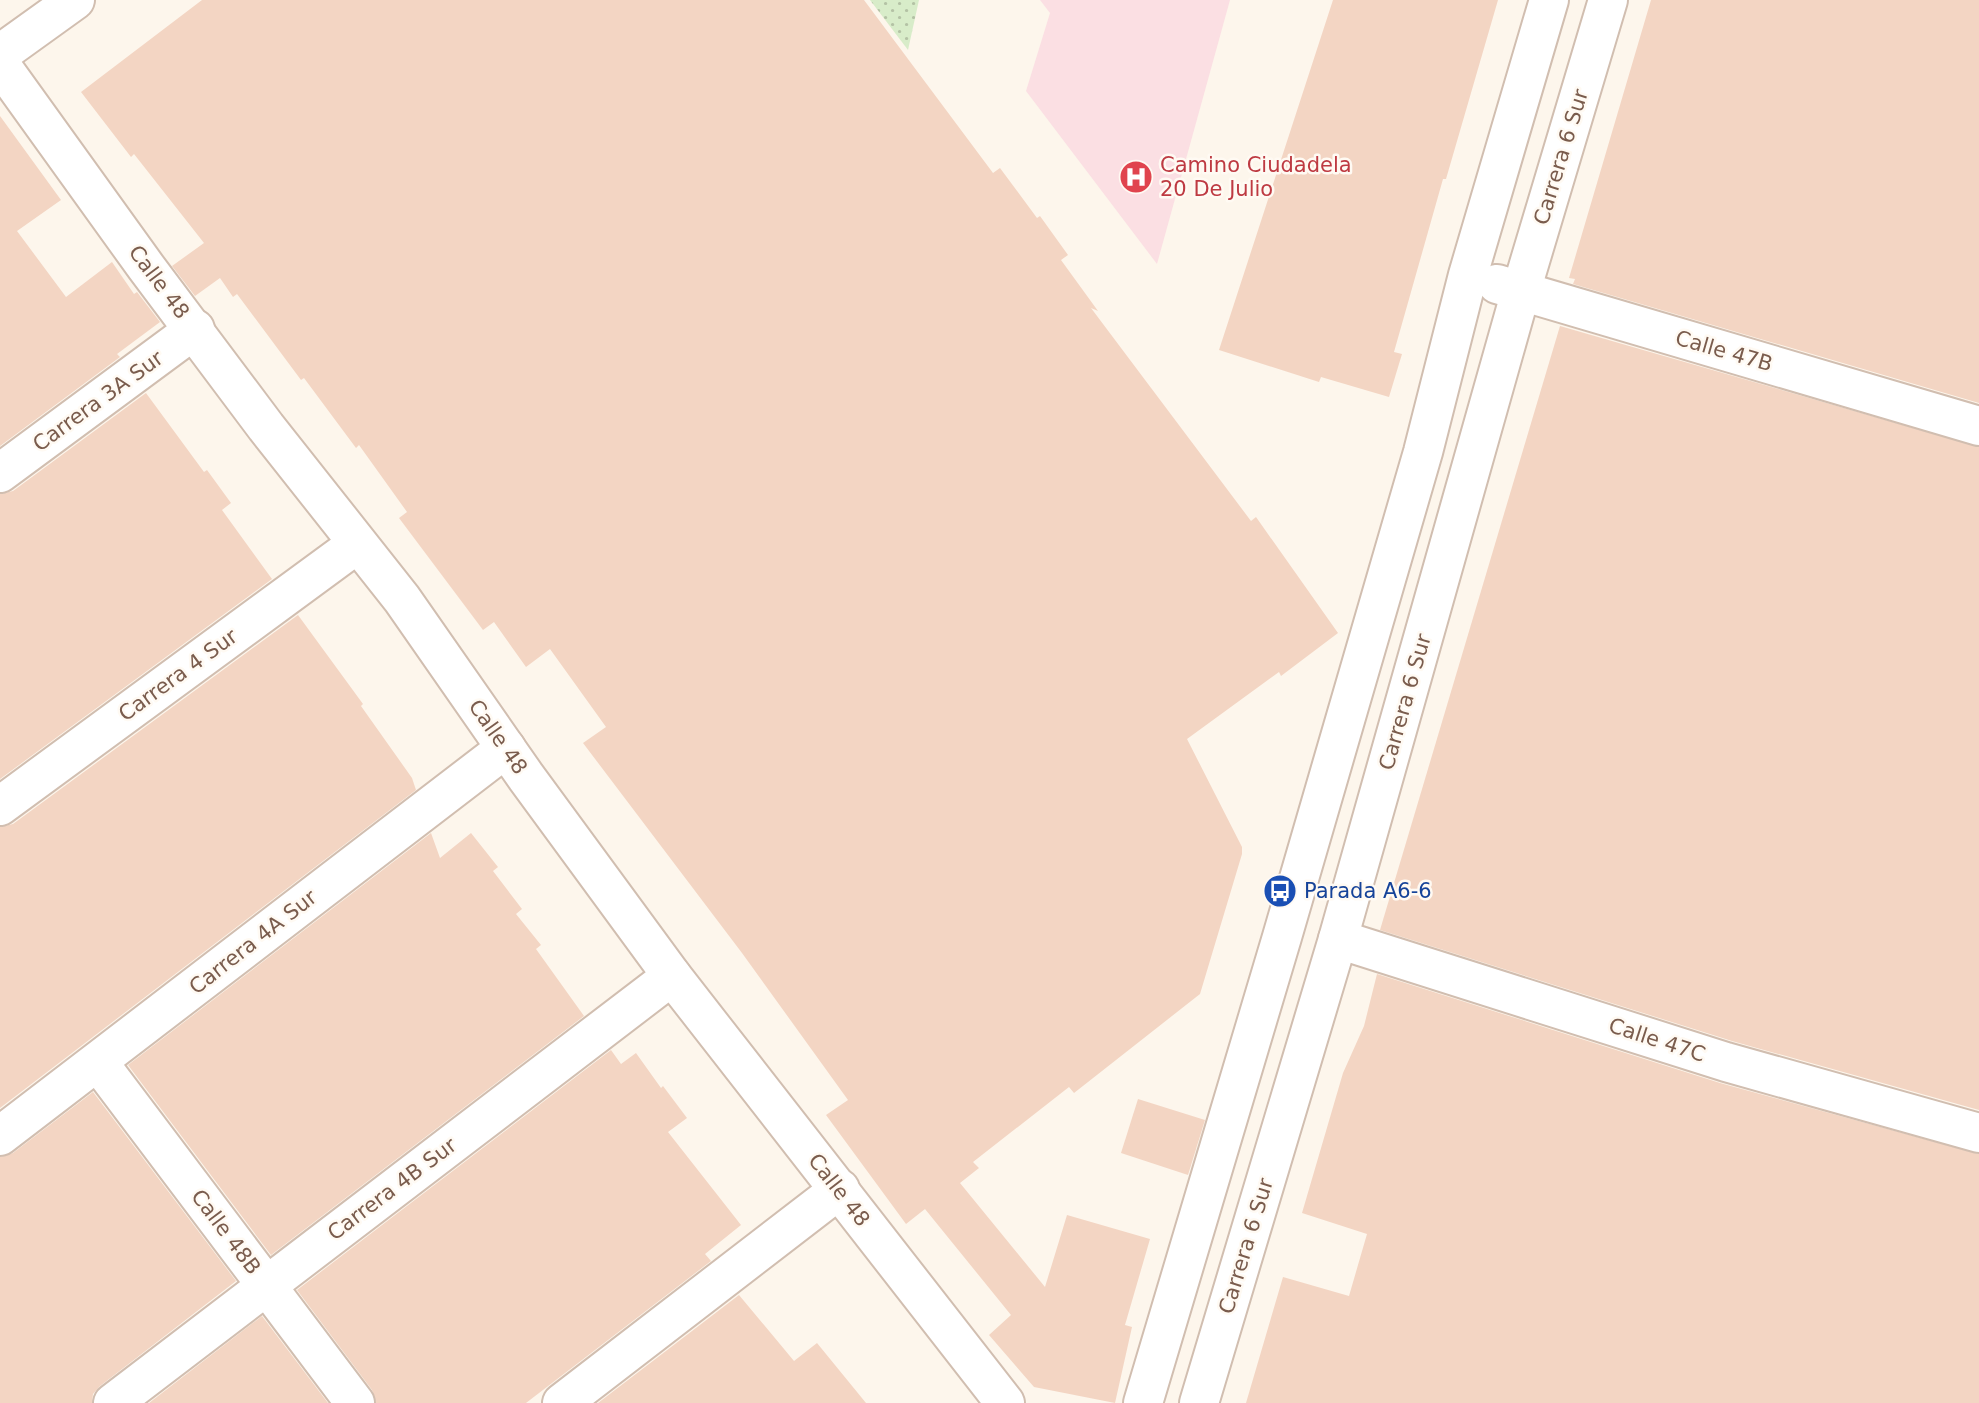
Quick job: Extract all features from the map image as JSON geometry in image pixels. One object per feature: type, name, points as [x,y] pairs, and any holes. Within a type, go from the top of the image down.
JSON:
[{"type":"street","points":[[0,54],[75,0]]},
{"type":"street","points":[[1143,1403],[1423,452],[1468,275],[1549,0]]},
{"type":"street","name":"Carrera 6 Sur","points":[[1199,1403],[1338,939],[1521,291],[1608,0]]},
{"type":"street","name":"Calle 48","points":[[0,64],[146,267],[266,427],[402,599],[506,748],[672,975],[1005,1403]]},
{"type":"street","name":"Calle 47B","points":[[1468,275],[1979,426]]},
{"type":"street","name":"Carrera 3A Sur","points":[[0,473],[195,329]]},
{"type":"street","name":"Carrera 4 Sur","points":[[0,806],[357,544]]},
{"type":"street","name":"Carrera 4A Sur","points":[[0,1136],[506,748]]},
{"type":"street","name":"Calle 47C","points":[[1338,939],[1726,1062],[1979,1133]]},
{"type":"street","name":"Carrera 4B Sur","points":[[113,1403],[672,975]]},
{"type":"street","name":"Calle 48B","points":[[98,1062],[355,1403]]},
{"type":"street","points":[[562,1403],[840,1189]]},
{"type":"shaded area","name":"Camino Ciudadela 20 De Julio","points":[[1040,0],[1230,0],[1157,264],[1026,91],[1050,13]]},
{"type":"green space","points":[[870,0],[919,0],[908,50]]},
{"type":"building","points":[[202,0],[864,0],[993,173],[1000,168],[1037,218],[1040,216],[1068,255],[1061,260],[1098,311],[1091,308],[1251,521],[1256,517],[1338,633],[1281,676],[1279,672],[1187,739],[1242,847],[1200,994],[1074,1093],[1069,1087],[973,1162],[979,1168],[960,1183],[1045,1287],[1067,1215],[1150,1239],[1125,1325],[1132,1327],[1115,1403],[1034,1387],[989,1335],[1011,1315],[925,1209],[906,1224],[826,1115],[848,1100],[742,953],[583,743],[606,727],[550,649],[526,667],[494,622],[483,630],[399,518],[407,512],[359,445],[356,448],[304,378],[301,380],[237,294],[233,297],[220,278],[195,296],[172,266],[204,243],[134,154],[131,157],[81,92]]},
{"type":"building","points":[[1333,0],[1498,0],[1394,352],[1402,354],[1389,397],[1321,377],[1319,382],[1219,350]]},
{"type":"building","points":[[1651,0],[1979,0],[1979,403],[1573,284],[1575,279],[1569,278]]},
{"type":"building","points":[[0,116],[61,200],[17,231],[66,297],[112,262],[134,294],[137,292],[160,322],[117,354],[120,357],[0,446]]},
{"type":"building","points":[[1560,326],[1979,447],[1979,1110],[1732,1041],[1380,930]]},
{"type":"building","points":[[146,393],[204,472],[207,470],[231,503],[222,510],[272,579],[0,779],[0,494],[13,491]]},
{"type":"building","points":[[298,615],[363,704],[361,706],[412,778],[416,790],[0,1108],[0,827],[13,824]]},
{"type":"building","points":[[431,833],[440,858],[471,833],[498,867],[493,871],[522,909],[516,914],[541,945],[536,949],[584,1016],[271,1255],[128,1065]]},
{"type":"building","points":[[1377,974],[1720,1083],[1979,1154],[1979,1403],[1246,1403],[1283,1277],[1349,1296],[1367,1234],[1302,1213],[1343,1073],[1364,1026]]},
{"type":"building","points":[[611,1050],[621,1064],[636,1053],[687,1118],[668,1132],[741,1225],[705,1254],[711,1261],[526,1403],[376,1403],[372,1390],[297,1290]]},
{"type":"building","points":[[93,1092],[236,1281],[100,1386],[93,1394],[92,1403],[0,1403],[0,1157],[13,1153]]},
{"type":"building","points":[[1138,1099],[1205,1120],[1188,1175],[1121,1153]]},
{"type":"building","points":[[739,1295],[794,1361],[817,1343],[866,1403],[598,1403]]},
{"type":"building","points":[[262,1316],[328,1403],[149,1403]]},
{"type":"place","name":"Camino Ciudadela 20 De Julio","points":[[1136,177]]},
{"type":"place","name":"Parada A6-6","points":[[1280,891]]}]
